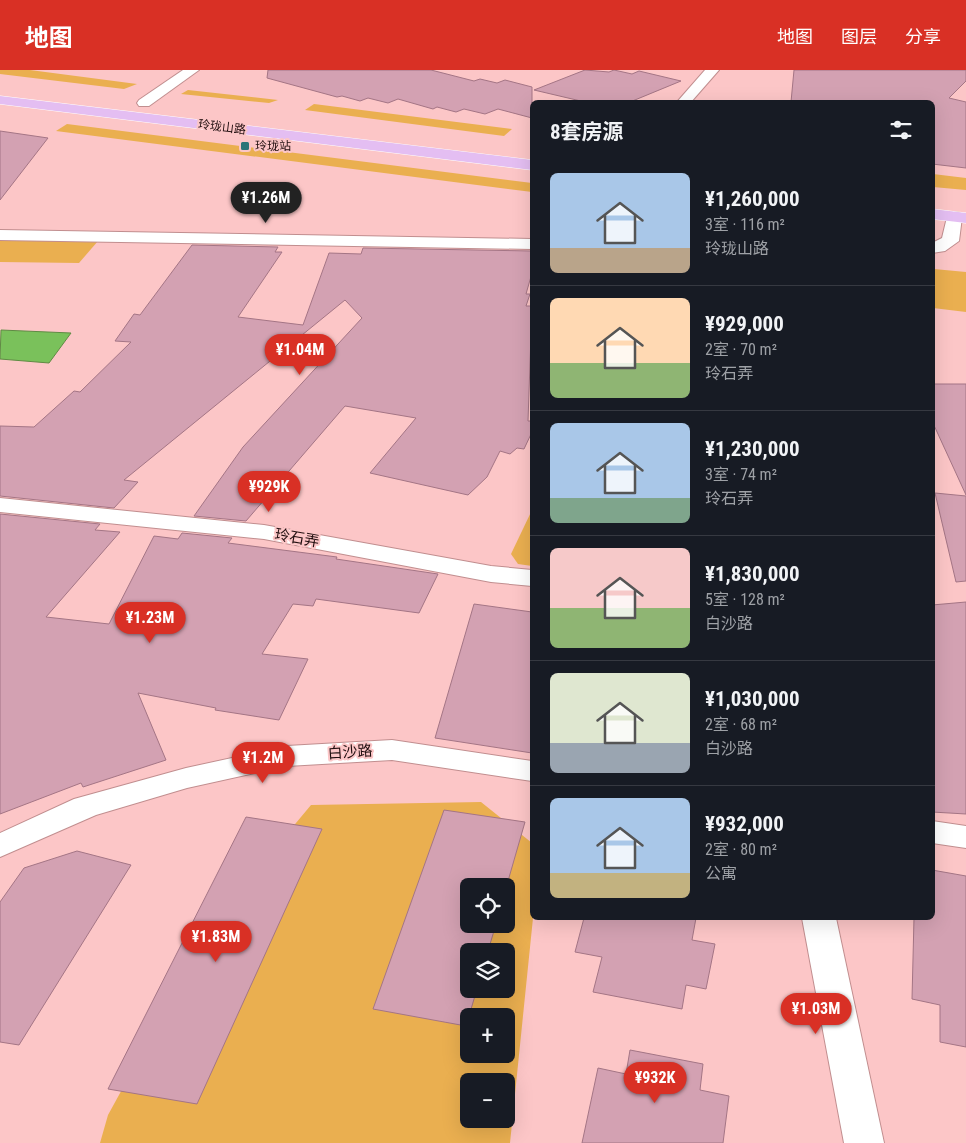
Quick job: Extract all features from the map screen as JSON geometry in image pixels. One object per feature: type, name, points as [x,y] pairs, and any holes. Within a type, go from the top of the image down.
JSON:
[{"type":"main road","name":"玲珑山路","points":[[0,86],[332,125]]},
{"type":"main road","name":"玲珑山路","points":[[0,100],[530,165]]},
{"type":"main road","points":[[935,214],[960,217]]},
{"type":"street","points":[[144,103],[192,70]]},
{"type":"street","points":[[686,100],[712,70]]},
{"type":"street","points":[[935,248],[950,241],[960,217]]},
{"type":"street","points":[[0,235],[530,244]]},
{"type":"street","name":"玲石弄","points":[[0,505],[264,532],[491,574],[530,578]]},
{"type":"street","name":"白沙路","points":[[0,846],[86,806],[186,778],[287,756],[392,750],[530,771]]},
{"type":"street","points":[[935,832],[966,837]]},
{"type":"street","points":[[819,920],[864,1143]]},
{"type":"shaded area","points":[[0,70],[30,70],[137,84],[124,89],[0,74]]},
{"type":"shaded area","points":[[188,90],[278,100],[269,103],[181,94]]},
{"type":"shaded area","points":[[314,104],[512,129],[504,136],[305,110]]},
{"type":"shaded area","points":[[67,124],[530,183],[530,192],[56,131]]},
{"type":"shaded area","points":[[935,174],[966,178],[966,190],[935,187]]},
{"type":"shaded area","points":[[0,240],[98,241],[79,263],[0,262]]},
{"type":"shaded area","points":[[935,269],[966,272],[966,312],[935,308]]},
{"type":"shaded area","points":[[1,330],[71,333],[49,363],[0,359]]},
{"type":"shaded area","points":[[530,514],[530,566],[518,564],[511,554]]},
{"type":"shaded area","points":[[481,802],[530,841],[530,920],[533,920],[515,1094],[515,1073],[460,1073],[460,1128],[512,1128],[510,1143],[100,1143],[108,1115],[215,920],[311,805]]},
{"type":"building","points":[[268,70],[431,70],[474,81],[480,79],[497,83],[505,80],[532,87],[530,117],[498,109],[485,114],[464,109],[456,112],[437,107],[433,109],[398,99],[388,103],[368,98],[360,101],[342,96],[337,97],[267,78]]},
{"type":"building","points":[[585,70],[609,72],[614,70],[632,74],[639,71],[681,81],[635,100],[576,100],[534,90]]},
{"type":"building","points":[[794,70],[966,70],[966,81],[949,98],[966,102],[966,168],[935,164],[935,100],[791,100]]},
{"type":"building","points":[[0,131],[48,138],[0,200]]},
{"type":"building","points":[[192,245],[278,247],[275,252],[282,252],[238,317],[303,325],[329,253],[361,254],[363,248],[530,251],[530,280],[526,294],[530,294],[526,306],[530,306],[528,421],[530,421],[530,436],[524,449],[517,448],[510,454],[500,451],[487,477],[468,495],[370,473],[416,418],[345,406],[246,521],[194,516],[243,447],[362,318],[345,300],[124,480],[138,482],[114,508],[0,496],[0,426],[34,427],[74,391],[80,392],[131,342],[115,341],[134,314],[140,315]]},
{"type":"building","points":[[935,384],[966,384],[966,495],[935,428]]},
{"type":"building","points":[[935,493],[966,496],[966,581],[956,582]]},
{"type":"building","points":[[0,514],[100,524],[95,530],[120,532],[46,617],[109,624],[154,536],[178,539],[182,533],[232,538],[228,543],[337,557],[336,559],[438,574],[419,613],[316,599],[313,606],[293,604],[262,654],[308,659],[279,720],[215,710],[216,708],[138,693],[166,760],[83,787],[81,783],[0,814]]},
{"type":"building","points":[[966,602],[966,814],[935,812],[935,605]]},
{"type":"building","points":[[474,604],[530,612],[530,753],[435,738]]},
{"type":"building","points":[[444,810],[525,822],[509,878],[460,878],[460,933],[493,933],[490,943],[460,943],[460,998],[474,998],[471,1008],[460,1008],[460,1025],[373,1009]]},
{"type":"building","points":[[246,817],[322,829],[197,1104],[108,1089]]},
{"type":"building","points":[[77,851],[131,865],[19,1045],[0,1042],[0,902],[24,868]]},
{"type":"building","points":[[935,871],[966,876],[966,1047],[940,1042],[940,1005],[912,999],[914,920],[935,920]]},
{"type":"building","points":[[583,920],[696,920],[692,940],[715,944],[706,989],[686,985],[682,1009],[593,992],[602,957],[575,952]]},
{"type":"building","points":[[630,1050],[703,1064],[700,1090],[729,1096],[723,1143],[582,1143],[598,1068],[626,1074]]},
{"type":"place","name":"玲珑站","points":[[245,146]]}]
